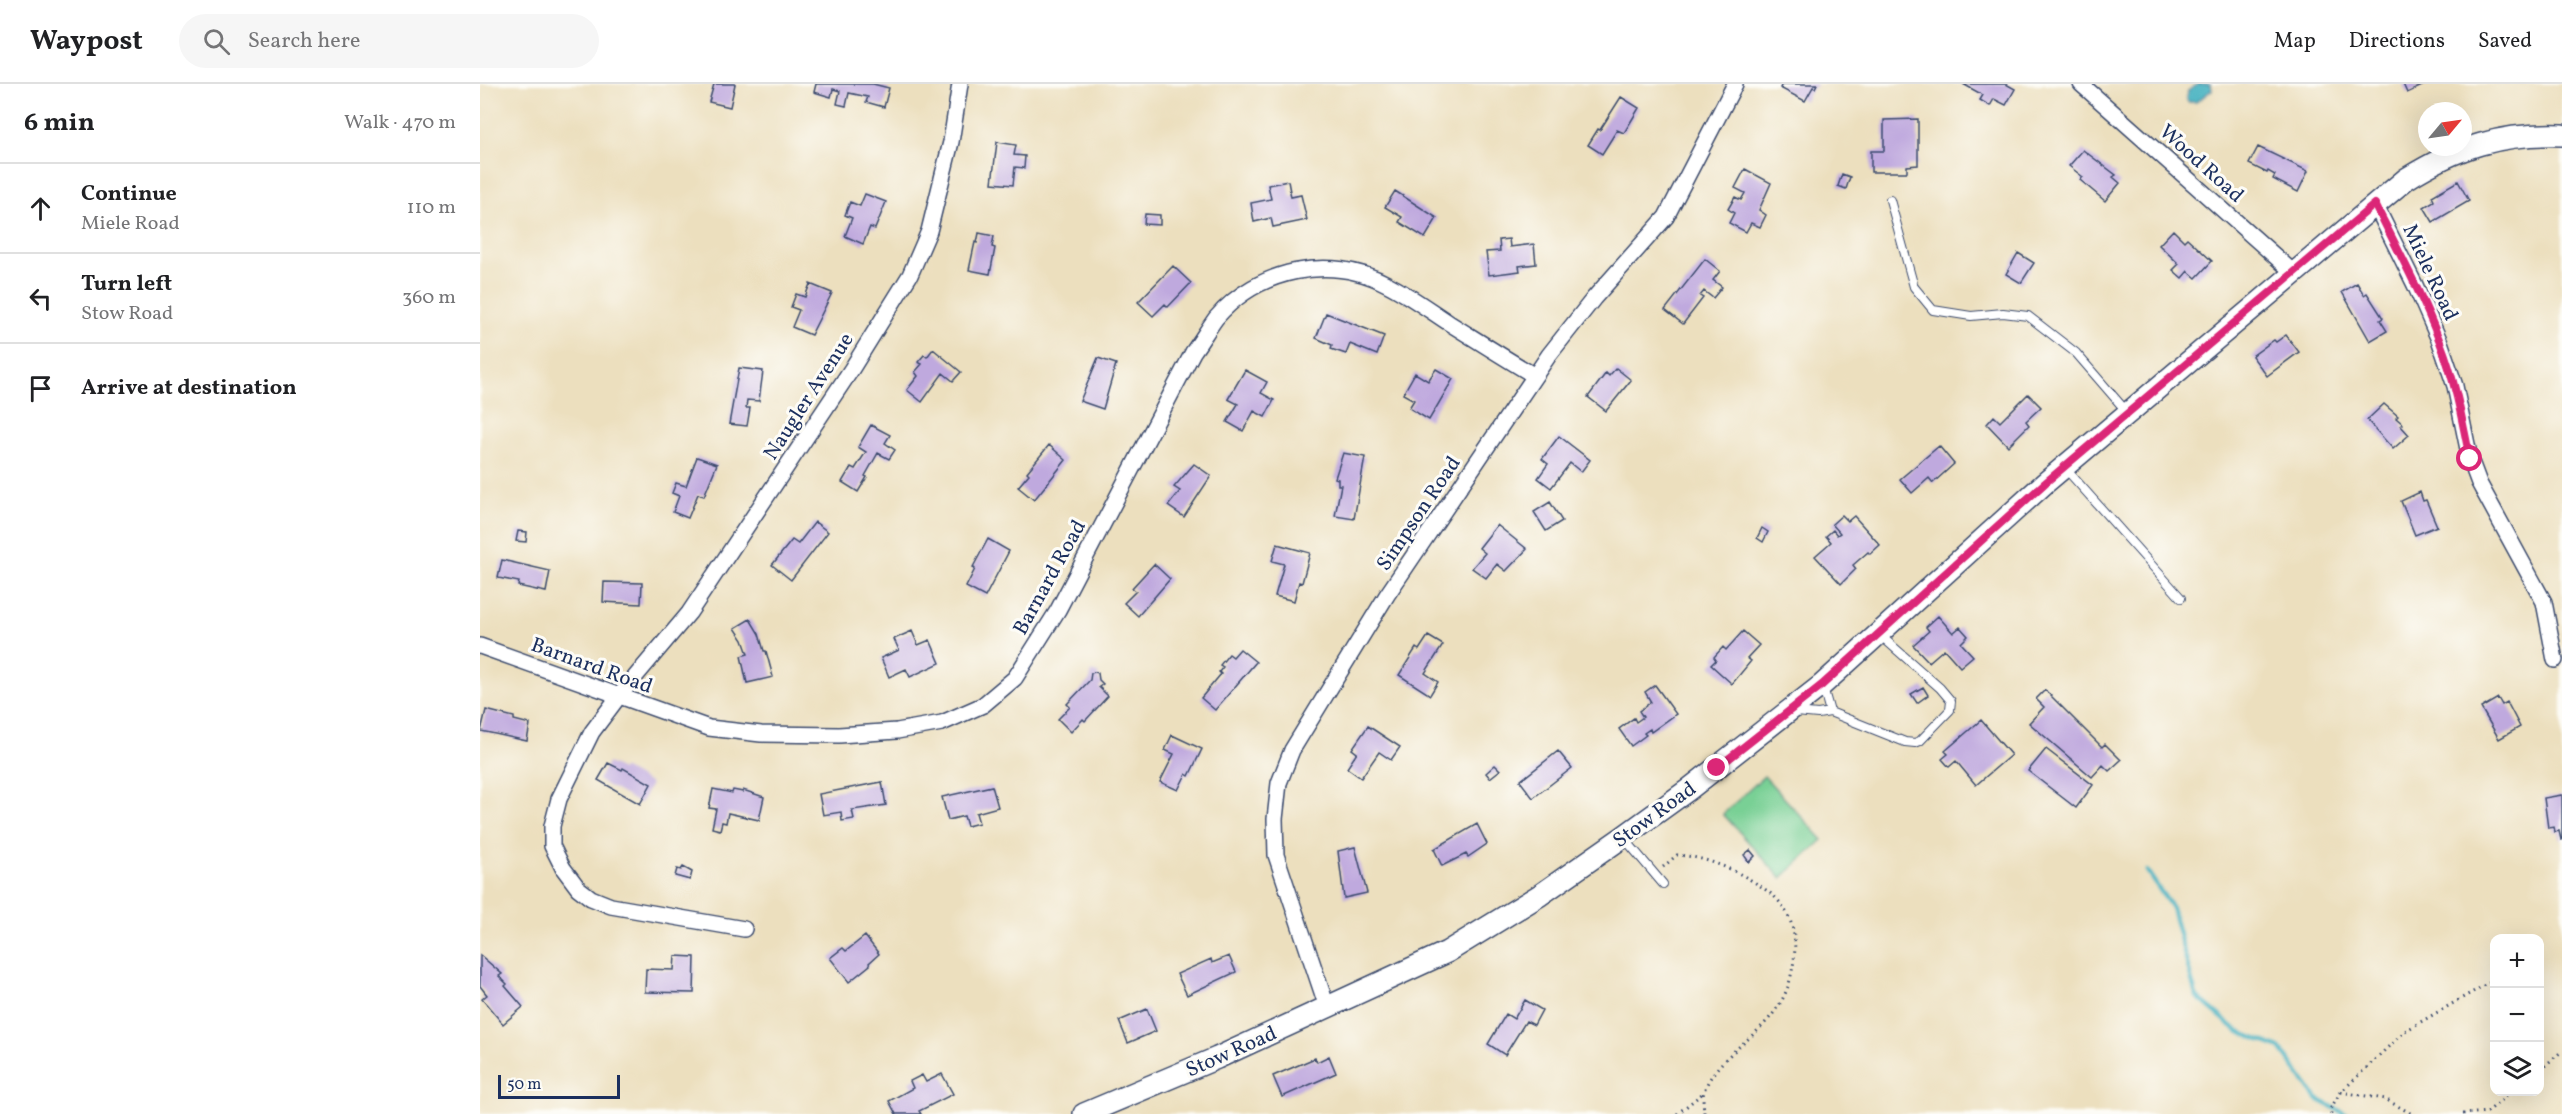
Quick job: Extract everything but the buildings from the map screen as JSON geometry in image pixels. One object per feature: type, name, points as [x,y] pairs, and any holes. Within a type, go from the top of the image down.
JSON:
[{"type":"street","name":"Naugler Avenue","points":[[744,929],[611,906],[591,898],[578,888],[563,868],[552,846],[552,826],[559,799],[592,732],[618,696],[689,613],[851,370],[910,274],[929,231],[951,142],[960,84]]},
{"type":"street","name":"Simpson Road","points":[[1327,1007],[1276,855],[1275,819],[1279,783],[1292,750],[1367,626],[1535,376],[1576,319],[1666,217],[1735,84]]},
{"type":"street","name":"Wood Road","points":[[2081,84],[2294,273]]},
{"type":"street","name":"Stow Road","points":[[1084,1114],[1217,1058],[1448,952],[1540,895],[1710,774],[1822,685],[2064,467],[2406,180],[2436,160],[2470,146],[2505,137],[2562,135]]},
{"type":"street","name":"Miele Road","points":[[2375,204],[2440,342],[2454,386],[2470,459],[2479,483],[2544,602],[2555,660]]},
{"type":"street","name":"Barnard Road","points":[[480,646],[709,728],[783,734],[839,735],[897,731],[942,723],[983,705],[1015,678],[1058,610],[1193,352],[1217,318],[1245,293],[1270,278],[1297,270],[1323,268],[1352,272],[1386,284],[1535,376]]},
{"type":"lane","points":[[1890,200],[1914,287],[1934,310],[1971,316],[2003,313],[2028,316],[2076,353],[2128,413]]},
{"type":"lane","points":[[2064,467],[2181,598]]},
{"type":"lane","points":[[1789,711],[1818,714],[1830,712],[1915,744],[1950,710],[1951,701],[1940,688],[1880,635]]},
{"type":"lane","points":[[1822,685],[1830,712]]},
{"type":"lane","points":[[1623,837],[1663,884]]},
{"type":"path","points":[[1655,874],[1677,855],[1714,863],[1750,878],[1780,899],[1793,928],[1797,954],[1786,992],[1766,1025],[1726,1060],[1703,1093],[1677,1114]]},
{"type":"path","points":[[2331,1114],[2330,1109],[2341,1092],[2405,1031],[2490,982]]},
{"type":"path","points":[[2544,1067],[2562,1051]]},
{"type":"path","points":[[2341,1092],[2385,1099],[2412,1114]]},
{"type":"path","points":[[1703,1093],[1704,1114]]},
{"type":"path","points":[[2463,1114],[2487,1112],[2507,1096]]},
{"type":"green space","points":[[1764,776],[1823,840],[1781,878],[1723,814]]},
{"type":"water","points":[[2198,84],[2211,84],[2212,90],[2196,102],[2188,102],[2186,98],[2188,91]]},
{"type":"waterway","points":[[2147,871],[2172,908],[2196,996],[2239,1032],[2280,1048],[2317,1099],[2346,1114]]},
{"type":"route","points":[[1717,768],[1822,685],[1880,635],[2045,483],[2375,204],[2440,342],[2454,386],[2470,459]]}]
